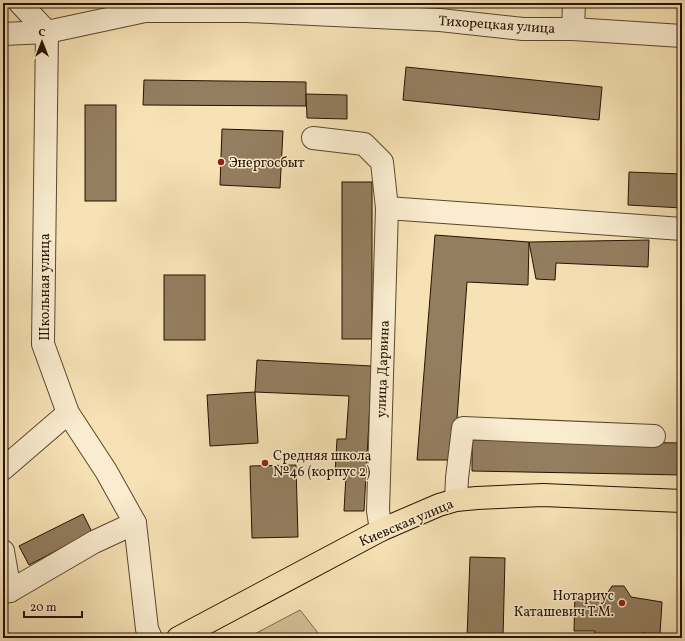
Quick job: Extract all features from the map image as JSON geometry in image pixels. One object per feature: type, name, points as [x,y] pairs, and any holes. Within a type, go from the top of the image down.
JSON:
[{"type":"main road","name":"Киевская улица","points":[[178,638],[381,530],[439,505],[456,500],[543,495],[682,501]]},
{"type":"street","points":[[20,3],[47,32]]},
{"type":"street","points":[[573,29],[574,3]]},
{"type":"street","name":"Тихорецкая улица","points":[[3,34],[47,32],[145,11],[247,11],[320,8],[522,29],[573,29],[682,36]]},
{"type":"street","name":"Школьная улица","points":[[47,32],[42,344],[68,413],[106,471],[135,523],[147,628],[151,638]]},
{"type":"street","name":"улица Дарвина","points":[[313,138],[364,144],[382,162],[386,208],[378,511],[381,530]]},
{"type":"street","points":[[386,208],[682,229]]},
{"type":"street","points":[[3,470],[68,413]]},
{"type":"street","points":[[456,500],[463,428],[654,436]]},
{"type":"street","points":[[3,552],[6,592],[94,542],[135,523]]},
{"type":"shaded area","points":[[300,610],[322,638],[247,638]]},
{"type":"building","points":[[406,67],[602,87],[599,120],[403,100]]},
{"type":"building","points":[[144,80],[306,82],[306,106],[143,105]]},
{"type":"building","points":[[306,94],[347,95],[347,119],[307,118]]},
{"type":"building","points":[[85,105],[116,105],[116,201],[85,201]]},
{"type":"building","points":[[222,129],[283,131],[280,188],[220,185]]},
{"type":"building","points":[[629,172],[682,174],[682,208],[628,205]]},
{"type":"building","points":[[342,182],[372,182],[372,339],[342,339]]},
{"type":"building","points":[[435,235],[529,242],[528,285],[467,282],[454,460],[417,460]]},
{"type":"building","points":[[649,240],[648,267],[556,263],[555,280],[536,279],[529,242]]},
{"type":"building","points":[[164,275],[205,275],[205,340],[164,340]]},
{"type":"building","points":[[257,360],[372,366],[364,511],[344,511],[346,475],[335,474],[337,439],[346,439],[349,396],[255,392]]},
{"type":"building","points":[[255,392],[258,443],[210,446],[207,395]]},
{"type":"building","points":[[472,440],[682,443],[682,475],[472,471]]},
{"type":"building","points":[[296,465],[298,537],[252,538],[250,466]]},
{"type":"building","points":[[83,514],[92,532],[29,565],[19,546]]},
{"type":"building","points":[[470,557],[505,558],[503,638],[467,638]]},
{"type":"building","points":[[612,586],[624,586],[631,597],[662,602],[660,634],[642,633],[642,638],[594,638],[595,631],[574,631],[575,594],[605,597]]},
{"type":"place","name":"Энергосбыт","points":[[221,162]]},
{"type":"place","name":"Средняя школа №46 (корпус 2)","points":[[265,463]]},
{"type":"place","name":"Нотариус Каташевич Т.М.","points":[[622,603]]}]
